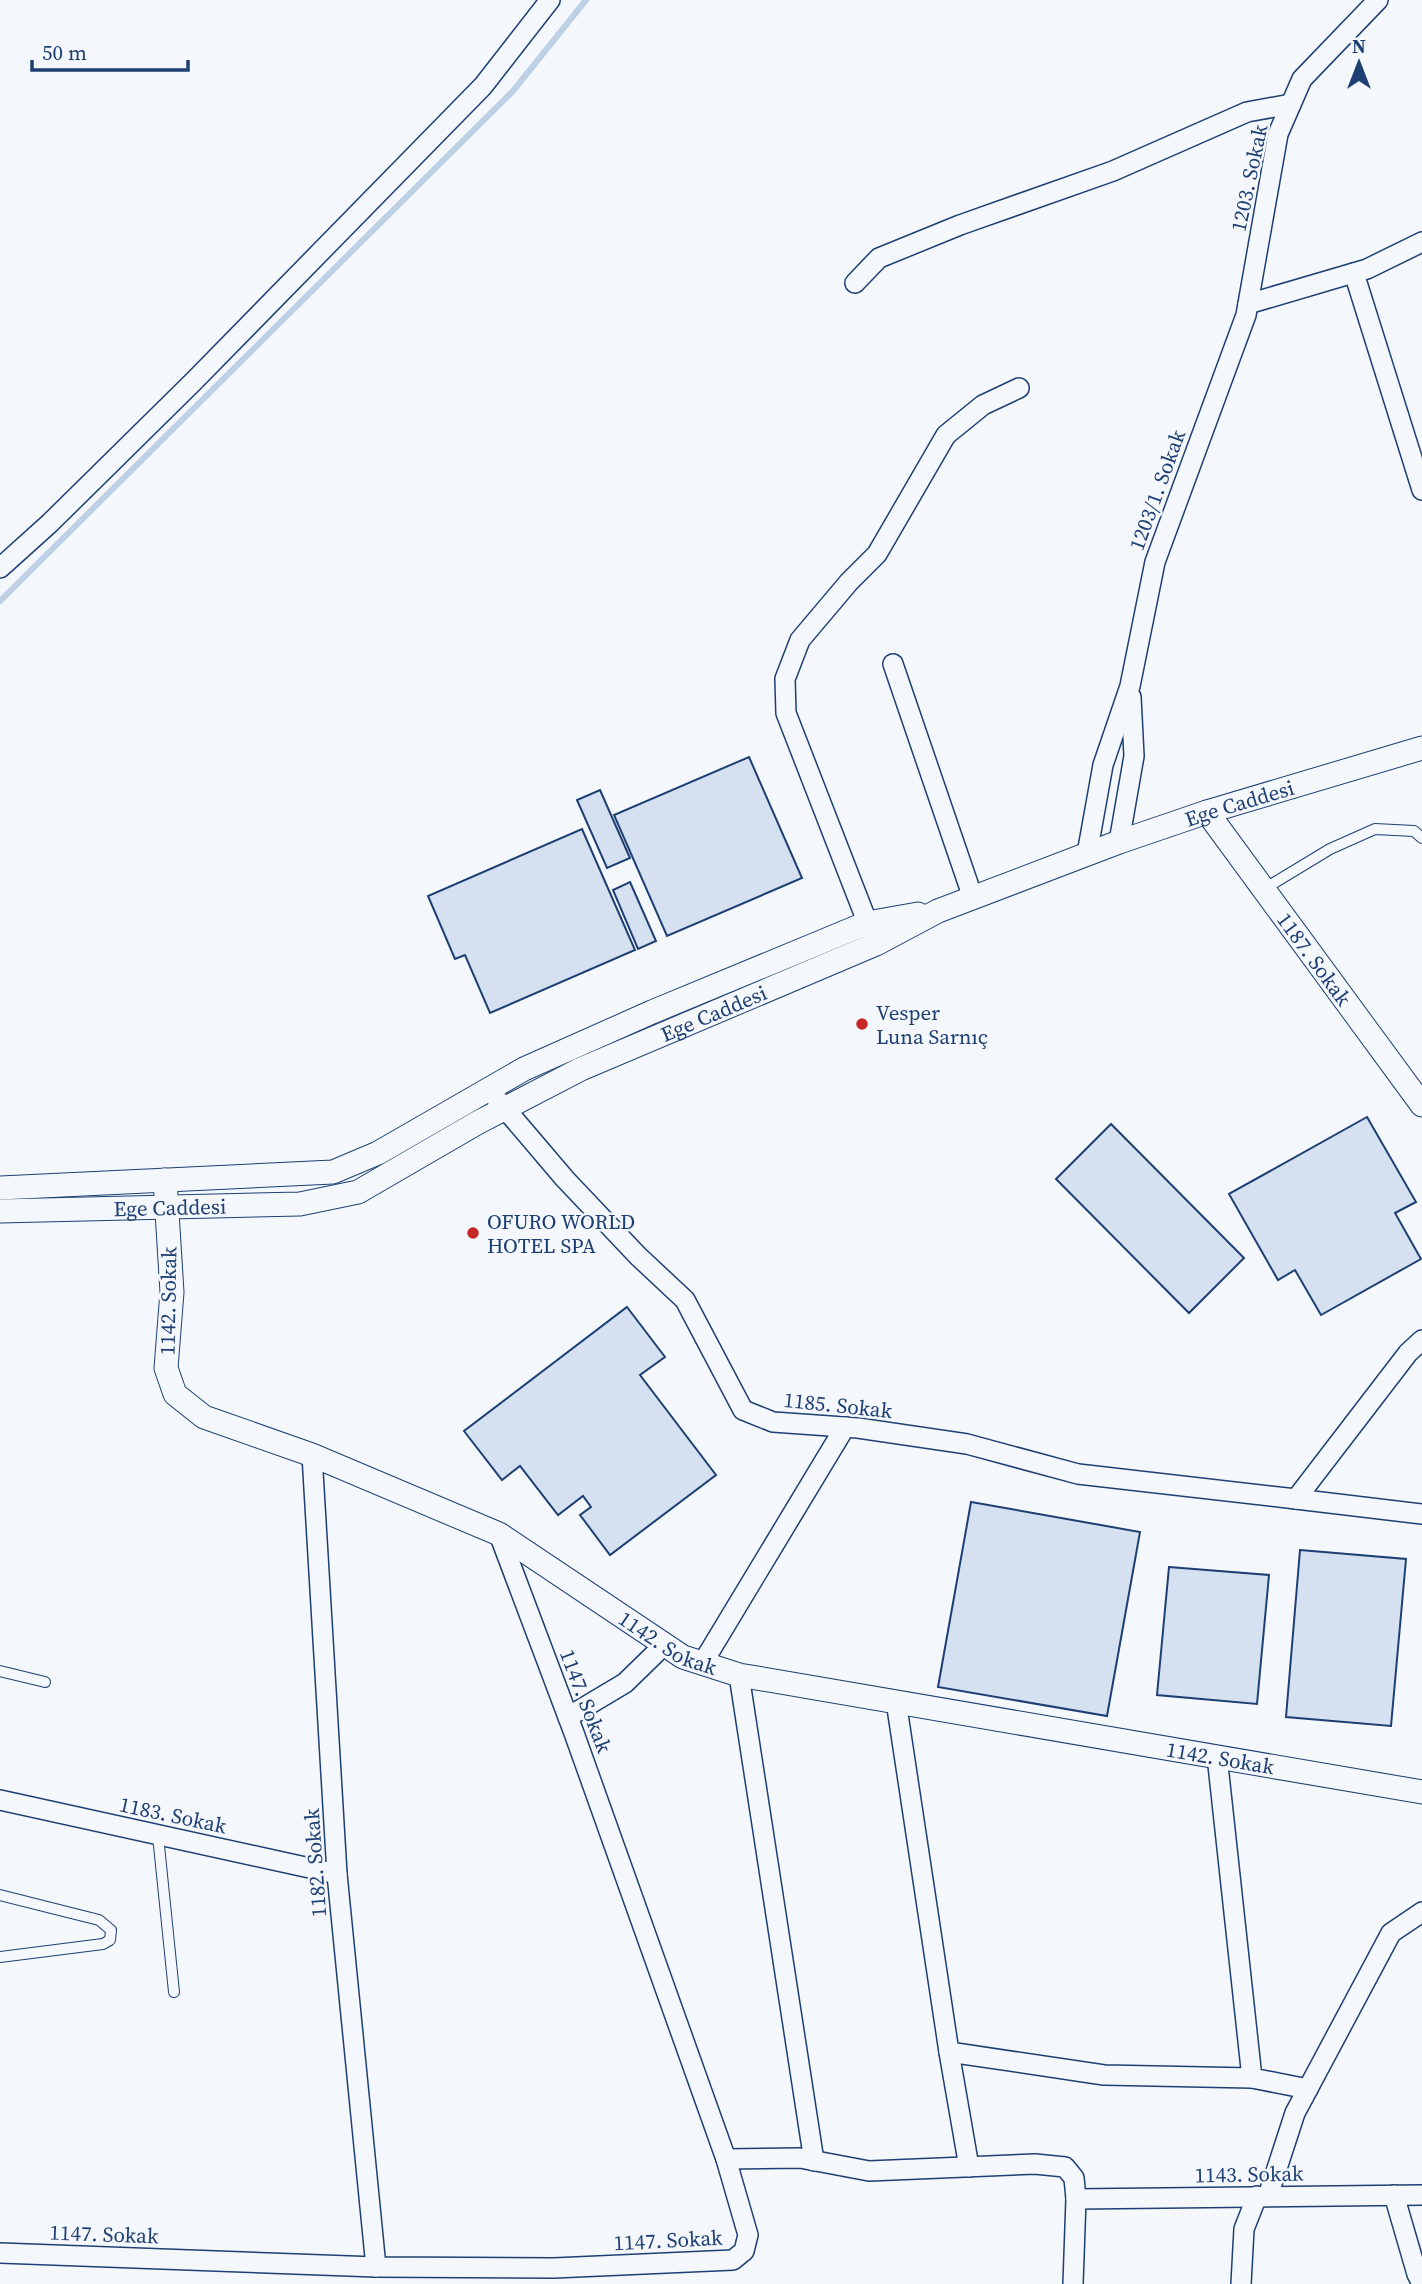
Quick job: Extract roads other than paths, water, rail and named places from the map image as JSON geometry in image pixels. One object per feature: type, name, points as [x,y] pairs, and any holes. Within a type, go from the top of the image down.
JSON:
[{"type":"street","points":[[0,568],[50,523],[194,381],[483,86],[550,0]]},
{"type":"street","name":"1203. Sokak","points":[[1247,310],[1278,134],[1302,79],[1378,0]]},
{"type":"street","points":[[855,283],[879,257],[1113,171],[1247,112],[1291,104]]},
{"type":"street","points":[[1247,310],[1354,273],[1422,242]]},
{"type":"street","points":[[1354,273],[1422,490]]},
{"type":"street","name":"1203/1. Sokak","points":[[1087,854],[1103,765],[1130,686],[1155,562],[1247,310]]},
{"type":"street","points":[[876,944],[786,713],[785,679],[800,640],[849,582],[877,554],[946,435],[984,405],[1019,388]]},
{"type":"street","points":[[892,664],[973,898]]},
{"type":"street","name":"1203/1. Sokak","points":[[1119,842],[1134,756],[1130,686]]},
{"type":"street","name":"Ege Caddesi","points":[[0,1211],[299,1204],[358,1192],[505,1108],[581,1069],[876,944],[938,911],[1119,842],[1207,812],[1422,748]]},
{"type":"street","name":"1187. Sokak","points":[[1207,812],[1422,1105]]},
{"type":"street","points":[[0,1188],[333,1172],[378,1153],[524,1069],[653,1012],[867,923],[938,911]]},
{"type":"street","name":"1185. Sokak","points":[[488,1089],[565,1179],[638,1256],[685,1300],[743,1409],[773,1422],[845,1427],[967,1444],[1078,1474],[1422,1514]]},
{"type":"street","name":"1142. Sokak","points":[[165,1180],[172,1292],[166,1368],[175,1394],[204,1417],[312,1455],[499,1534],[683,1657],[739,1675],[1422,1792]]},
{"type":"street","points":[[1296,1499],[1408,1353],[1422,1340]]},
{"type":"street","points":[[702,1664],[845,1427]]},
{"type":"street","name":"1182. Sokak","points":[[312,1455],[337,1874],[376,2267]]},
{"type":"street","name":"1147. Sokak","points":[[0,2253],[554,2276],[733,2260],[744,2251],[748,2235],[726,2159],[568,1717],[499,1534]]},
{"type":"street","points":[[568,1717],[625,1683],[664,1645]]},
{"type":"street","points":[[739,1675],[814,2161]]},
{"type":"street","points":[[896,1701],[969,2167]]},
{"type":"street","points":[[1217,1756],[1252,2078]]},
{"type":"street","name":"1183. Sokak","points":[[0,1800],[337,1874]]},
{"type":"street","points":[[1241,2284],[1244,2229],[1263,2196],[1295,2113],[1391,1933],[1422,1912]]},
{"type":"street","points":[[949,2052],[1104,2075],[1252,2078],[1308,2089]]},
{"type":"street","points":[[726,2159],[800,2158],[869,2171],[1035,2164],[1066,2167],[1074,2178],[1076,2199],[1073,2284]]},
{"type":"street","points":[[1394,2195],[1422,2284]]},
{"type":"street","name":"1143. Sokak","points":[[1076,2199],[1422,2195]]},
{"type":"lane","points":[[1264,889],[1330,849],[1375,829],[1414,831],[1422,838]]},
{"type":"lane","points":[[0,1671],[45,1682]]},
{"type":"lane","points":[[158,1836],[174,1992]]},
{"type":"lane","points":[[0,1895],[99,1920],[111,1930],[110,1940],[103,1944],[0,1957]]},
{"type":"waterway","points":[[0,601],[513,91],[586,0]]},
{"type":"place","name":"Vesper Luna Sarnıç","points":[[862,1024]]},
{"type":"place","name":"OFURO WORLD HOTEL SPA","points":[[473,1233]]}]
